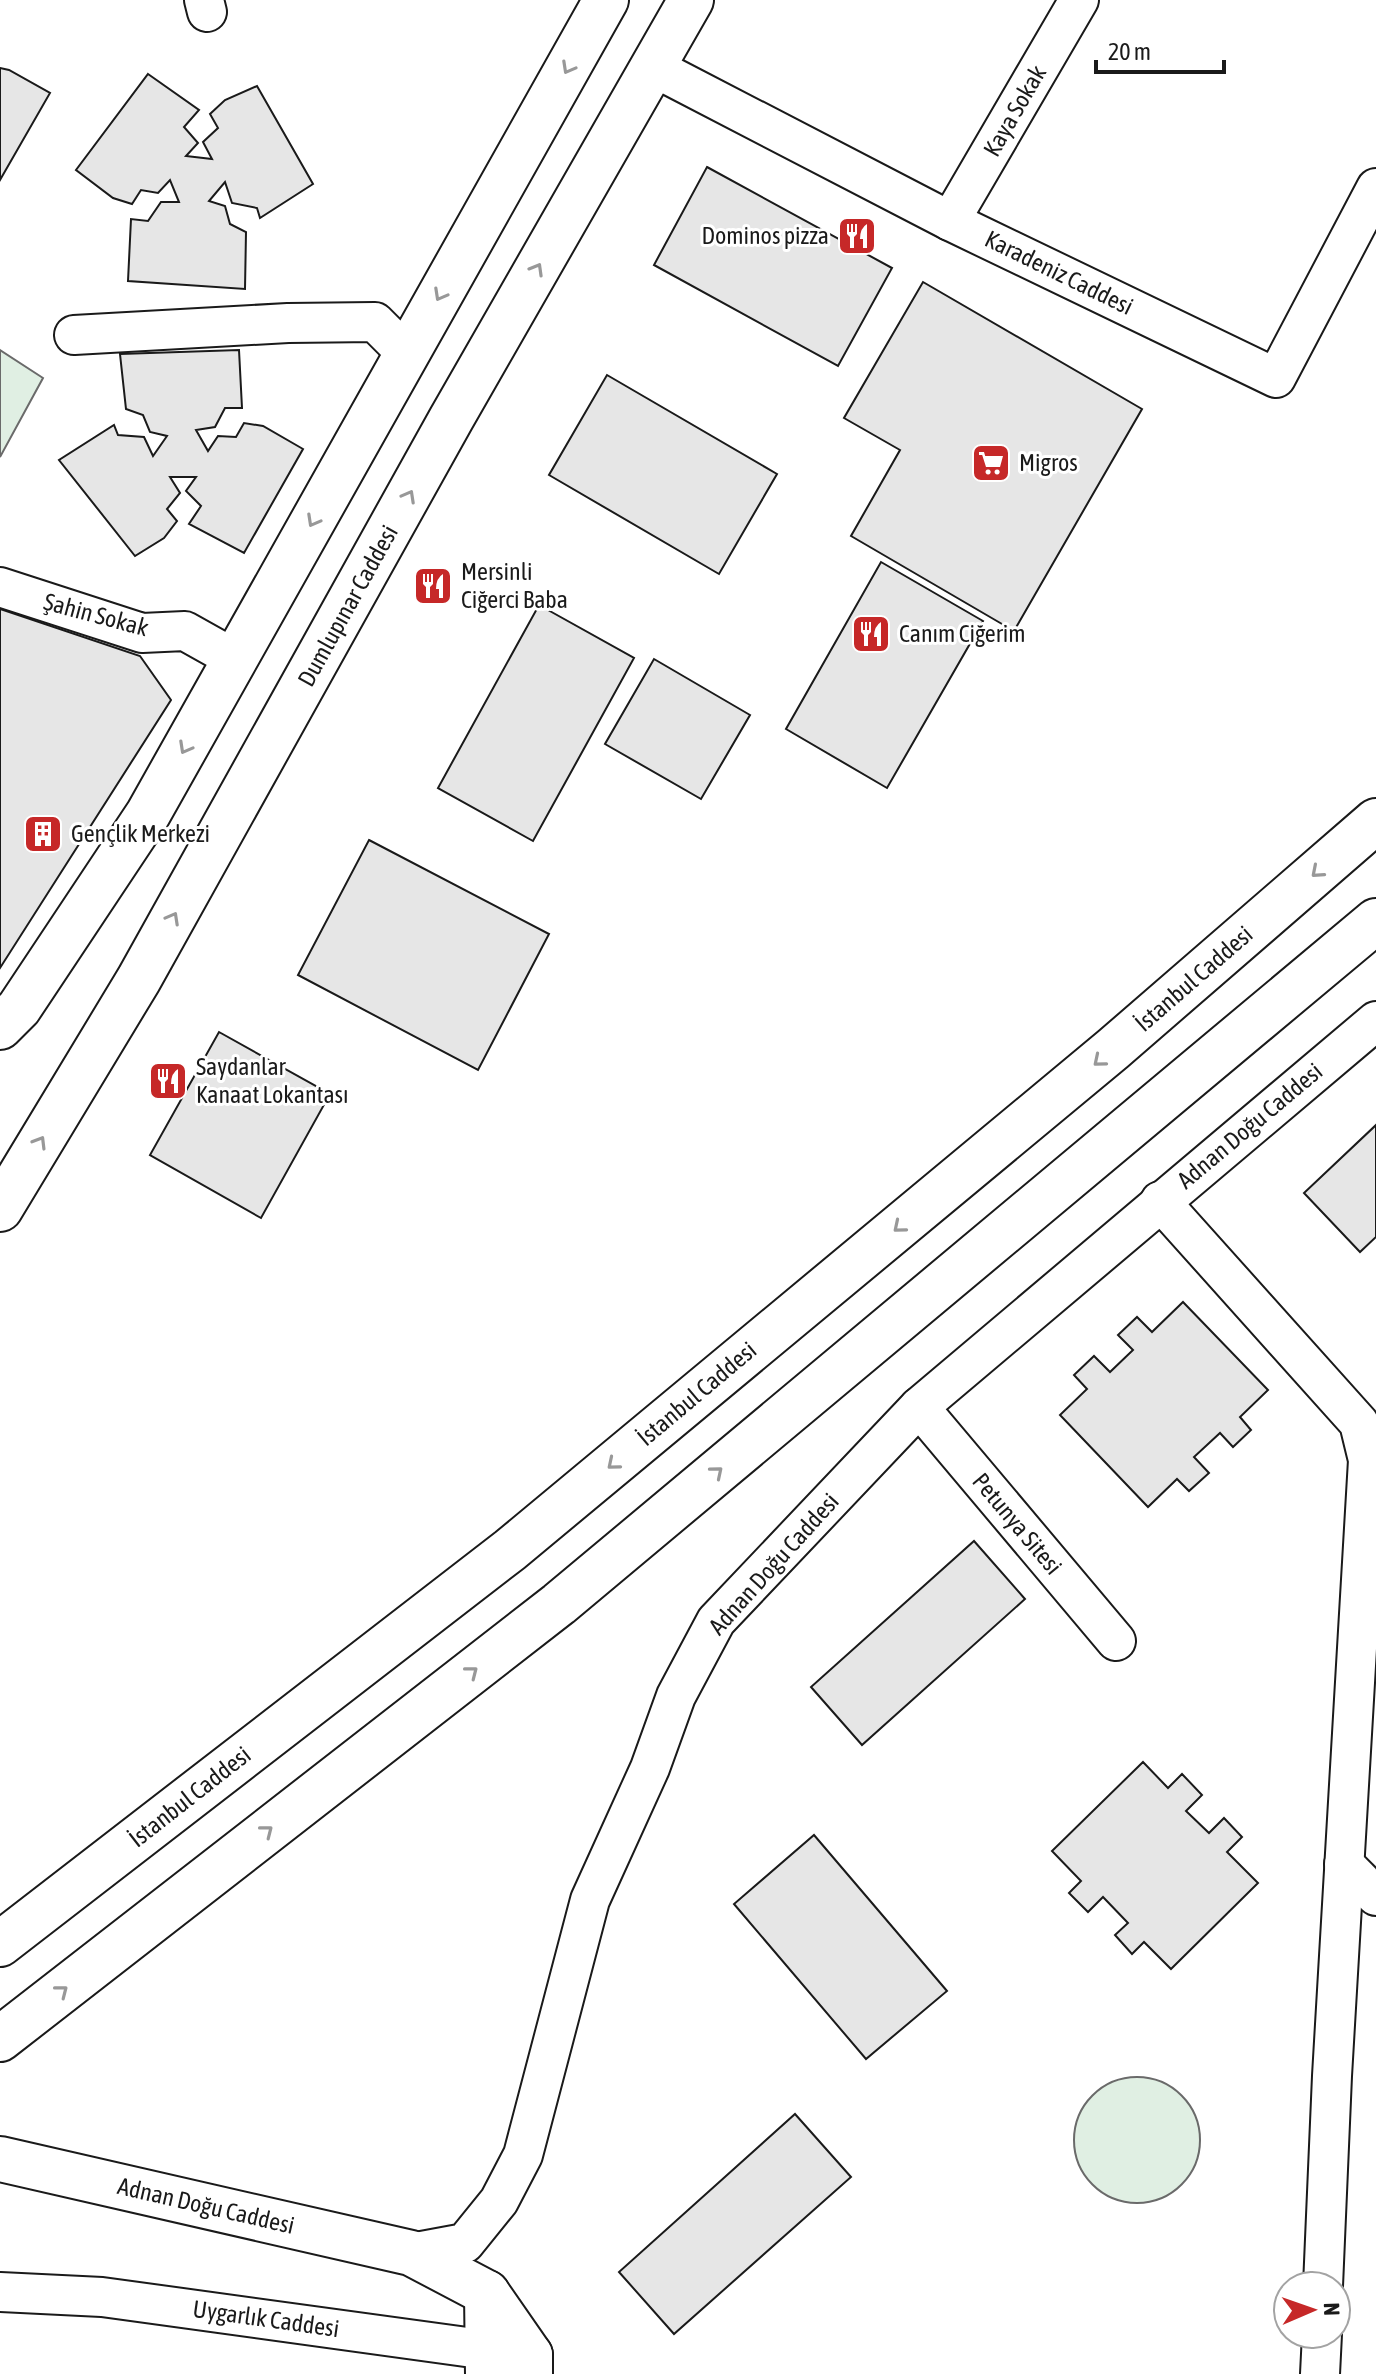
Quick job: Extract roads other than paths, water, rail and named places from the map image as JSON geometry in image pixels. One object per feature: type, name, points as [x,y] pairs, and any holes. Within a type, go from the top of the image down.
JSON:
[{"type":"main road","points":[[0,1027],[19,1008],[148,814],[606,0]]},
{"type":"main road","name":"Dumlupınar Caddesi","points":[[0,1209],[139,979],[451,419],[691,0]]},
{"type":"main road","name":"İstanbul Caddesi","points":[[0,1944],[510,1550],[1113,1049],[1372,817]]},
{"type":"main road","points":[[0,2039],[559,1604],[1376,921]]},
{"type":"main road","name":"Adnan Doğu Caddesi","points":[[0,2159],[411,2253],[487,2293],[530,2365]]},
{"type":"main road","points":[[487,2293],[487,2362]]},
{"type":"street","name":"Kaya Sokak","points":[[950,221],[1079,0]]},
{"type":"street","name":"Karadeniz Caddesi","points":[[653,67],[950,221],[1276,378],[1376,188]]},
{"type":"street","points":[[74,335],[288,323],[375,322],[407,354]]},
{"type":"street","name":"Şahin Sokak","points":[[0,587],[142,633],[185,631],[235,659]]},
{"type":"street","name":"Adnan Doğu Caddesi","points":[[411,2253],[465,2243],[499,2201],[523,2155],[590,1900],[650,1768],[676,1696],[716,1621],[919,1407],[1376,1021]]},
{"type":"street","points":[[1160,1201],[1359,1423],[1372,1457],[1344,1864],[1324,2270]]},
{"type":"street","name":"Petunya Sitesi","points":[[919,1407],[1116,1641]]},
{"type":"street","points":[[1344,1864],[1376,1896]]},
{"type":"street","name":"Uygarlık Caddesi","points":[[0,2292],[102,2297],[487,2362],[530,2365]]},
{"type":"street","points":[[1320,2374],[1321,2350]]},
{"type":"place","name":"Dominos pizza","points":[[857,236]]},
{"type":"place","name":"Migros","points":[[991,463]]},
{"type":"place","name":"Mersinli Ciğerci Baba","points":[[433,586]]},
{"type":"place","name":"Canım Ciğerim","points":[[871,634]]},
{"type":"place","name":"Gençlik Merkezi","points":[[43,834]]},
{"type":"place","name":"Saydanlar Kanaat Lokantası","points":[[168,1081]]}]
